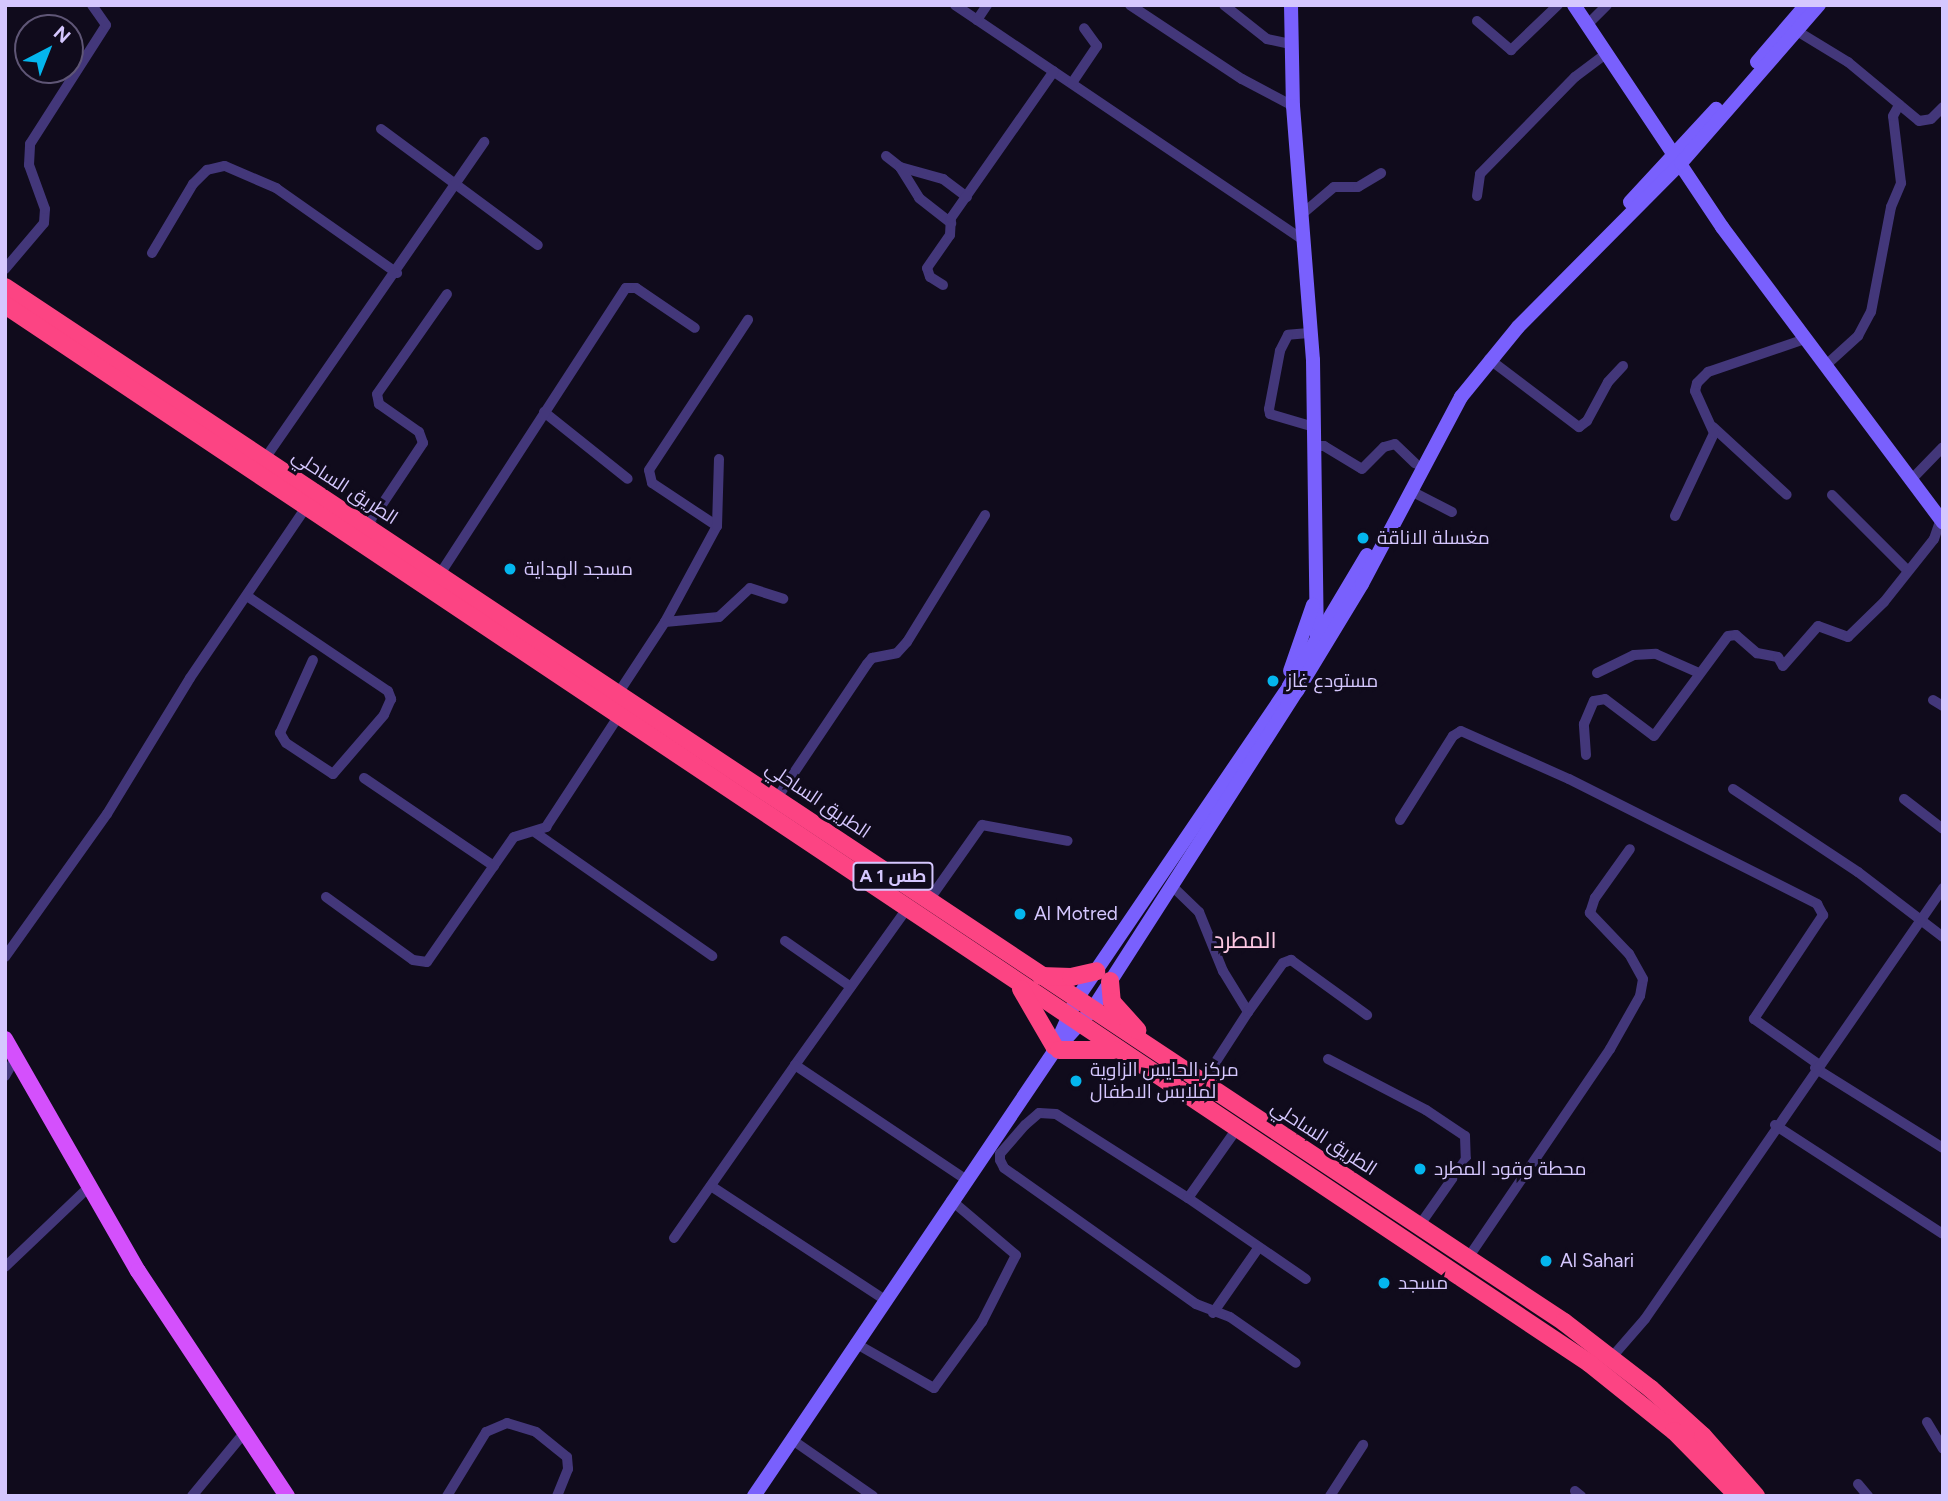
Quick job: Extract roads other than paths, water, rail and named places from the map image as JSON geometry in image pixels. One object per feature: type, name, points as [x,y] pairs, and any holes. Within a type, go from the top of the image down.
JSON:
[{"type":"highway","name":"الطريق الساحلي","points":[[5,287],[618,692],[1040,976],[1118,1051],[1589,1363],[1674,1431],[1738,1496]]},
{"type":"highway","name":"الطريق الساحلي","points":[[5,305],[909,906],[1018,983],[1148,1047],[1468,1258],[1612,1357],[1703,1436],[1756,1496]]},
{"type":"highway","points":[[1040,976],[1103,976],[1112,1002],[1148,1047]]},
{"type":"highway","points":[[1018,983],[1055,1049],[1118,1051]]},
{"type":"main road","points":[[1291,5],[1293,106],[1314,426],[1314,603],[1319,645]]},
{"type":"main road","points":[[1574,5],[1805,340],[1942,521]]},
{"type":"main road","points":[[1678,159],[1806,5]]},
{"type":"main road","points":[[754,1496],[884,1299],[1079,1013],[1287,689],[1319,645],[1459,386],[1515,324],[1678,159],[1819,5]]},
{"type":"main road","points":[[1103,976],[1171,885],[1411,491],[1461,397],[1515,324]]},
{"type":"main road","points":[[1287,689],[1301,631],[1314,603]]},
{"type":"main road","points":[[5,1039],[138,1271],[288,1496]]},
{"type":"street","points":[[5,269],[44,223],[45,209],[29,165],[30,144],[106,25],[92,5]]},
{"type":"street","points":[[955,5],[1302,239]]},
{"type":"street","points":[[978,20],[987,5]]},
{"type":"street","points":[[1130,5],[1242,79],[1293,106]]},
{"type":"street","points":[[1224,5],[1267,39],[1290,44]]},
{"type":"street","points":[[1477,21],[1511,50],[1559,5]]},
{"type":"street","points":[[1587,25],[1607,5]]},
{"type":"street","points":[[1072,83],[1097,46],[1084,28]]},
{"type":"street","points":[[1797,31],[1847,62],[1899,106],[1925,121],[1943,107]]},
{"type":"street","points":[[1477,196],[1480,174],[1576,76],[1606,53]]},
{"type":"street","points":[[943,285],[930,277],[927,268],[950,235],[951,223],[967,197],[1054,71]]},
{"type":"street","points":[[1825,366],[1858,336],[1871,312],[1891,207],[1901,183],[1893,116],[1899,106]]},
{"type":"street","points":[[380,129],[458,182],[538,245]]},
{"type":"street","points":[[264,460],[397,273],[484,142]]},
{"type":"street","points":[[886,156],[900,167],[919,198],[951,223]]},
{"type":"street","points":[[152,253],[193,184],[207,170],[225,166],[276,188],[397,273]]},
{"type":"street","points":[[900,167],[943,179],[967,197]]},
{"type":"street","points":[[1301,215],[1334,187],[1358,187],[1381,173]]},
{"type":"street","points":[[440,574],[626,289],[636,288],[695,328]]},
{"type":"street","points":[[367,527],[423,443],[419,432],[379,404],[377,394],[447,294]]},
{"type":"street","points":[[717,526],[652,483],[649,470],[748,320]]},
{"type":"street","points":[[1309,332],[1288,335],[1279,351],[1269,409],[1270,414],[1314,426]]},
{"type":"street","points":[[1787,495],[1713,426],[1695,391],[1702,376],[1805,340]]},
{"type":"street","points":[[1489,359],[1578,426],[1587,421],[1608,382],[1623,366]]},
{"type":"street","points":[[544,412],[628,479]]},
{"type":"street","points":[[1675,516],[1712,441],[1713,426]]},
{"type":"street","points":[[1313,446],[1324,446],[1362,469],[1384,447],[1395,444],[1415,463]]},
{"type":"street","points":[[1910,481],[1943,447]]},
{"type":"street","points":[[618,692],[665,622],[717,526],[719,459]]},
{"type":"street","points":[[1411,491],[1452,512]]},
{"type":"street","points":[[1832,495],[1908,571]]},
{"type":"street","points":[[5,957],[107,814],[307,506]]},
{"type":"street","points":[[777,798],[867,664],[872,658],[897,653],[906,642],[985,515]]},
{"type":"street","points":[[1586,755],[1584,724],[1594,701],[1605,699],[1652,736],[1730,635],[1757,653],[1778,657],[1783,666],[1818,626],[1848,637],[1868,620],[1934,539],[1942,521]]},
{"type":"street","points":[[665,622],[719,617],[750,588],[783,599]]},
{"type":"street","points":[[247,596],[388,691],[391,699],[384,715],[333,774],[286,743],[280,733],[313,660]]},
{"type":"street","points":[[1597,673],[1634,655],[1656,654],[1699,673]]},
{"type":"street","points":[[1933,700],[1943,706]]},
{"type":"street","points":[[536,834],[546,827],[620,714]]},
{"type":"street","points":[[1400,820],[1453,736],[1461,731],[1569,779],[1817,904],[1823,915],[1754,1018],[1816,1066],[1943,1148]]},
{"type":"street","points":[[364,778],[494,866]]},
{"type":"street","points":[[1733,789],[1858,872],[1943,937]]},
{"type":"street","points":[[1904,799],[1943,829]]},
{"type":"street","points":[[929,900],[982,825],[1068,841]]},
{"type":"street","points":[[326,897],[414,960],[427,962],[518,833],[536,834],[712,956]]},
{"type":"street","points":[[1468,1258],[1610,1049],[1640,996],[1643,979],[1629,954],[1590,913],[1595,898],[1630,849]]},
{"type":"street","points":[[1171,885],[1199,912],[1223,971],[1248,1012]]},
{"type":"street","points":[[1612,1357],[1649,1312],[1775,1125],[1943,888]]},
{"type":"street","points":[[674,1238],[909,906]]},
{"type":"street","points":[[785,941],[851,987]]},
{"type":"street","points":[[1202,1083],[1283,963],[1291,960],[1367,1015]]},
{"type":"street","points":[[5,1076],[16,1057]]},
{"type":"street","points":[[1328,1059],[1426,1110],[1465,1136],[1465,1159],[1419,1226]]},
{"type":"street","points":[[795,1065],[965,1179]]},
{"type":"street","points":[[1296,1363],[1230,1318],[1213,1313],[1004,1168],[1000,1154],[1039,1113],[1056,1114],[1188,1198],[1306,1279]]},
{"type":"street","points":[[1775,1125],[1943,1234]]},
{"type":"street","points":[[1188,1198],[1236,1130]]},
{"type":"street","points":[[711,1186],[884,1299]]},
{"type":"street","points":[[5,1267],[88,1188]]},
{"type":"street","points":[[855,1343],[930,1388],[939,1383],[982,1322],[1016,1255],[951,1200]]},
{"type":"street","points":[[1213,1313],[1259,1247]]},
{"type":"street","points":[[1927,1422],[1943,1449]]},
{"type":"street","points":[[447,1496],[486,1432],[508,1423],[537,1432],[567,1457],[568,1469],[557,1496]]},
{"type":"street","points":[[192,1496],[245,1432]]},
{"type":"street","points":[[791,1439],[873,1496]]},
{"type":"street","points":[[1330,1496],[1363,1445]]},
{"type":"street","points":[[1858,1485],[1868,1496]]},
{"type":"place","name":"مغسلة الاناقة","points":[[1363,538]]},
{"type":"place","name":"مسجد الهداية","points":[[510,569]]},
{"type":"place","name":"مستودع غاز","points":[[1273,681]]},
{"type":"place","name":"Al Motred","points":[[1020,914]]},
{"type":"place","name":"مركز الحايس الزاوية لملابس الاطفال","points":[[1076,1081]]},
{"type":"place","name":"محطة وقود المطرد","points":[[1420,1169]]},
{"type":"place","name":"Al Sahari","points":[[1546,1261]]},
{"type":"place","name":"مسجد","points":[[1384,1283]]},
{"type":"district","name":"المطرد","points":[[1245,940]]}]
